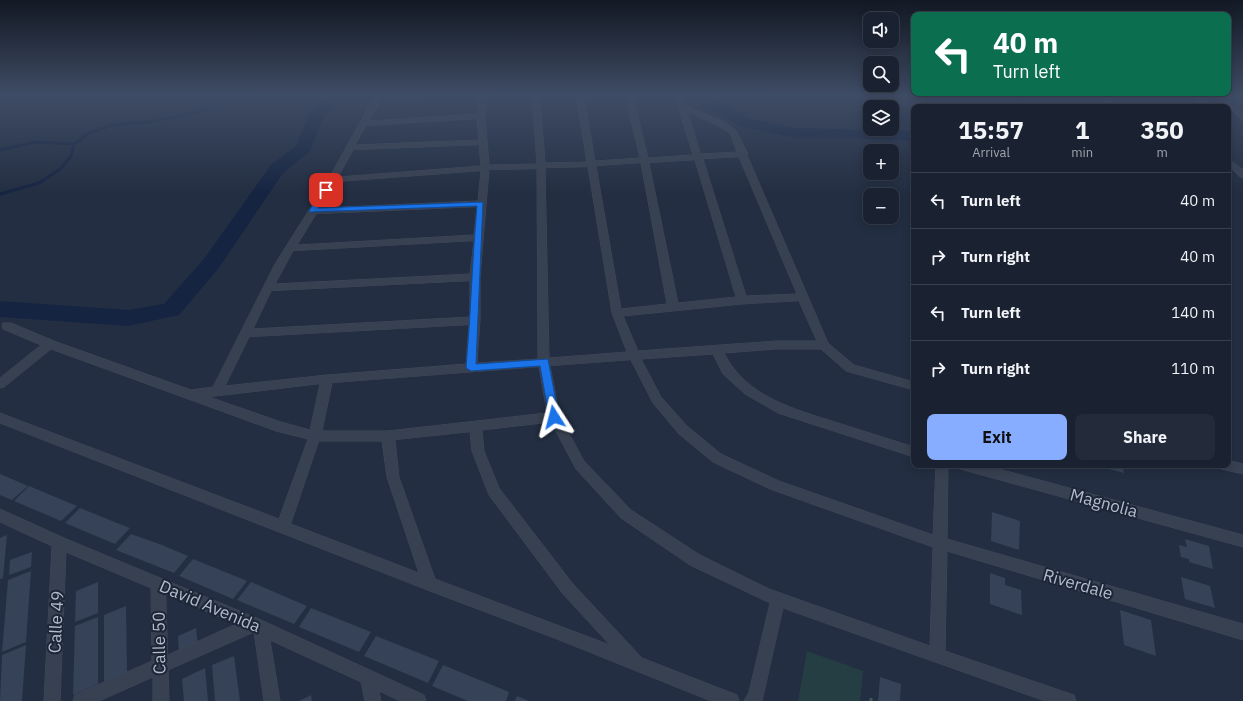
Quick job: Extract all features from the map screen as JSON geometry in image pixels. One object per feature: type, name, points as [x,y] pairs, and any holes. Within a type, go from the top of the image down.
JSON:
[{"type":"street","points":[[216,392],[268,288],[290,248],[361,129]]},
{"type":"street","points":[[471,368],[477,238],[485,168],[482,129]]},
{"type":"street","points":[[538,129],[541,166],[544,362],[554,417],[580,465],[626,514],[695,560],[766,595],[1048,698],[1068,701]]},
{"type":"street","name":"Riverdale","points":[[585,129],[617,313],[634,356],[657,400],[683,430],[717,458],[775,485],[913,535],[1243,632]]},
{"type":"street","points":[[637,129],[673,306]]},
{"type":"street","points":[[689,129],[697,158],[742,300]]},
{"type":"street","points":[[728,129],[733,132],[744,154],[803,298],[824,345],[840,361],[850,368],[911,385]]},
{"type":"street","points":[[350,148],[483,142]]},
{"type":"street","points":[[332,180],[485,168],[591,164],[744,154]]},
{"type":"street","points":[[1231,163],[1243,175]]},
{"type":"street","points":[[313,211],[481,204]]},
{"type":"street","points":[[290,248],[477,238]]},
{"type":"street","points":[[268,288],[475,276]]},
{"type":"street","points":[[617,313],[742,300],[803,298]]},
{"type":"street","points":[[246,333],[474,321]]},
{"type":"street","points":[[7,326],[50,344],[193,394],[280,427],[315,436],[388,436],[554,417]]},
{"type":"street","points":[[0,384],[50,344]]},
{"type":"street","points":[[193,394],[327,380],[544,362],[717,351],[776,345],[824,345]]},
{"type":"street","points":[[717,351],[727,371],[749,391],[782,410],[911,451]]},
{"type":"street","points":[[283,526],[315,436],[327,380]]},
{"type":"street","points":[[0,418],[283,526],[731,701]]},
{"type":"street","points":[[476,427],[478,451],[494,491],[568,589],[638,664]]},
{"type":"street","points":[[388,436],[392,478],[430,584]]},
{"type":"street","points":[[1231,467],[1243,470]]},
{"type":"street","points":[[942,468],[940,543],[943,659]]},
{"type":"street","name":"Magnolia","points":[[975,468],[1243,541]]},
{"type":"street","name":"David Avenida","points":[[0,515],[60,543],[258,626],[418,701]]},
{"type":"street","name":"Calle 49","points":[[52,701],[60,543]]},
{"type":"street","name":"Calle 50","points":[[158,584],[161,701]]},
{"type":"street","points":[[752,701],[756,695],[778,599]]},
{"type":"street","points":[[81,701],[159,666],[258,626],[272,701]]},
{"type":"street","points":[[368,678],[373,701]]},
{"type":"green space","points":[[807,651],[863,671],[860,701],[798,701]]},
{"type":"building","points":[[1105,468],[1123,468],[1124,473]]},
{"type":"building","points":[[0,474],[28,486],[12,500],[0,495]]},
{"type":"building","points":[[29,486],[77,506],[61,521],[14,501]]},
{"type":"building","points":[[80,508],[130,528],[115,544],[65,523]]},
{"type":"building","points":[[992,512],[1020,521],[1019,550],[991,541]]},
{"type":"building","points":[[131,534],[188,556],[174,573],[116,550]]},
{"type":"building","points":[[7,535],[3,578],[0,579],[0,538]]},
{"type":"building","points":[[1185,539],[1209,546],[1213,569],[1189,562],[1189,559],[1181,557],[1179,545],[1187,547]]},
{"type":"building","points":[[32,552],[31,567],[9,575],[10,560]]},
{"type":"building","points":[[193,559],[247,581],[233,599],[179,576]]},
{"type":"building","points":[[31,571],[26,642],[2,652],[8,580]]},
{"type":"building","points":[[990,573],[1005,578],[1005,585],[1021,590],[1022,615],[990,604]]},
{"type":"building","points":[[1181,577],[1210,586],[1215,608],[1185,599]]},
{"type":"building","points":[[98,582],[98,613],[75,622],[76,591]]},
{"type":"building","points":[[251,582],[307,606],[294,624],[237,600]]},
{"type":"building","points":[[126,606],[127,672],[104,682],[104,615]]},
{"type":"building","points":[[311,608],[371,632],[359,652],[299,627]]},
{"type":"building","points":[[1120,610],[1151,620],[1156,656],[1124,645]]},
{"type":"building","points":[[98,617],[98,684],[73,695],[75,626]]},
{"type":"building","points":[[196,628],[198,646],[179,654],[178,636]]},
{"type":"building","points":[[376,636],[439,661],[428,683],[364,656]]},
{"type":"building","points":[[26,645],[22,701],[0,701],[2,655]]},
{"type":"building","points":[[234,656],[240,701],[215,701],[212,665]]},
{"type":"building","points":[[443,665],[509,692],[506,701],[468,701],[432,686]]},
{"type":"building","points":[[205,668],[208,701],[184,701],[182,679]]},
{"type":"building","points":[[880,677],[901,684],[900,701],[878,701]]},
{"type":"building","points":[[311,695],[312,701],[299,701]]},
{"type":"building","points":[[517,696],[529,701],[515,701]]},
{"type":"waterway","points":[[74,144],[89,133],[102,129]]},
{"type":"waterway","points":[[0,309],[128,318],[171,310],[211,264],[277,169],[303,148],[311,129]]},
{"type":"waterway","points":[[775,129],[796,133],[851,133],[911,136]]},
{"type":"waterway","points":[[0,150],[35,142],[74,144]]},
{"type":"waterway","points":[[0,194],[39,183],[60,169],[71,156],[74,144]]},
{"type":"route","points":[[326,190],[313,211],[481,204],[475,276],[471,368],[544,362],[554,417]]}]
